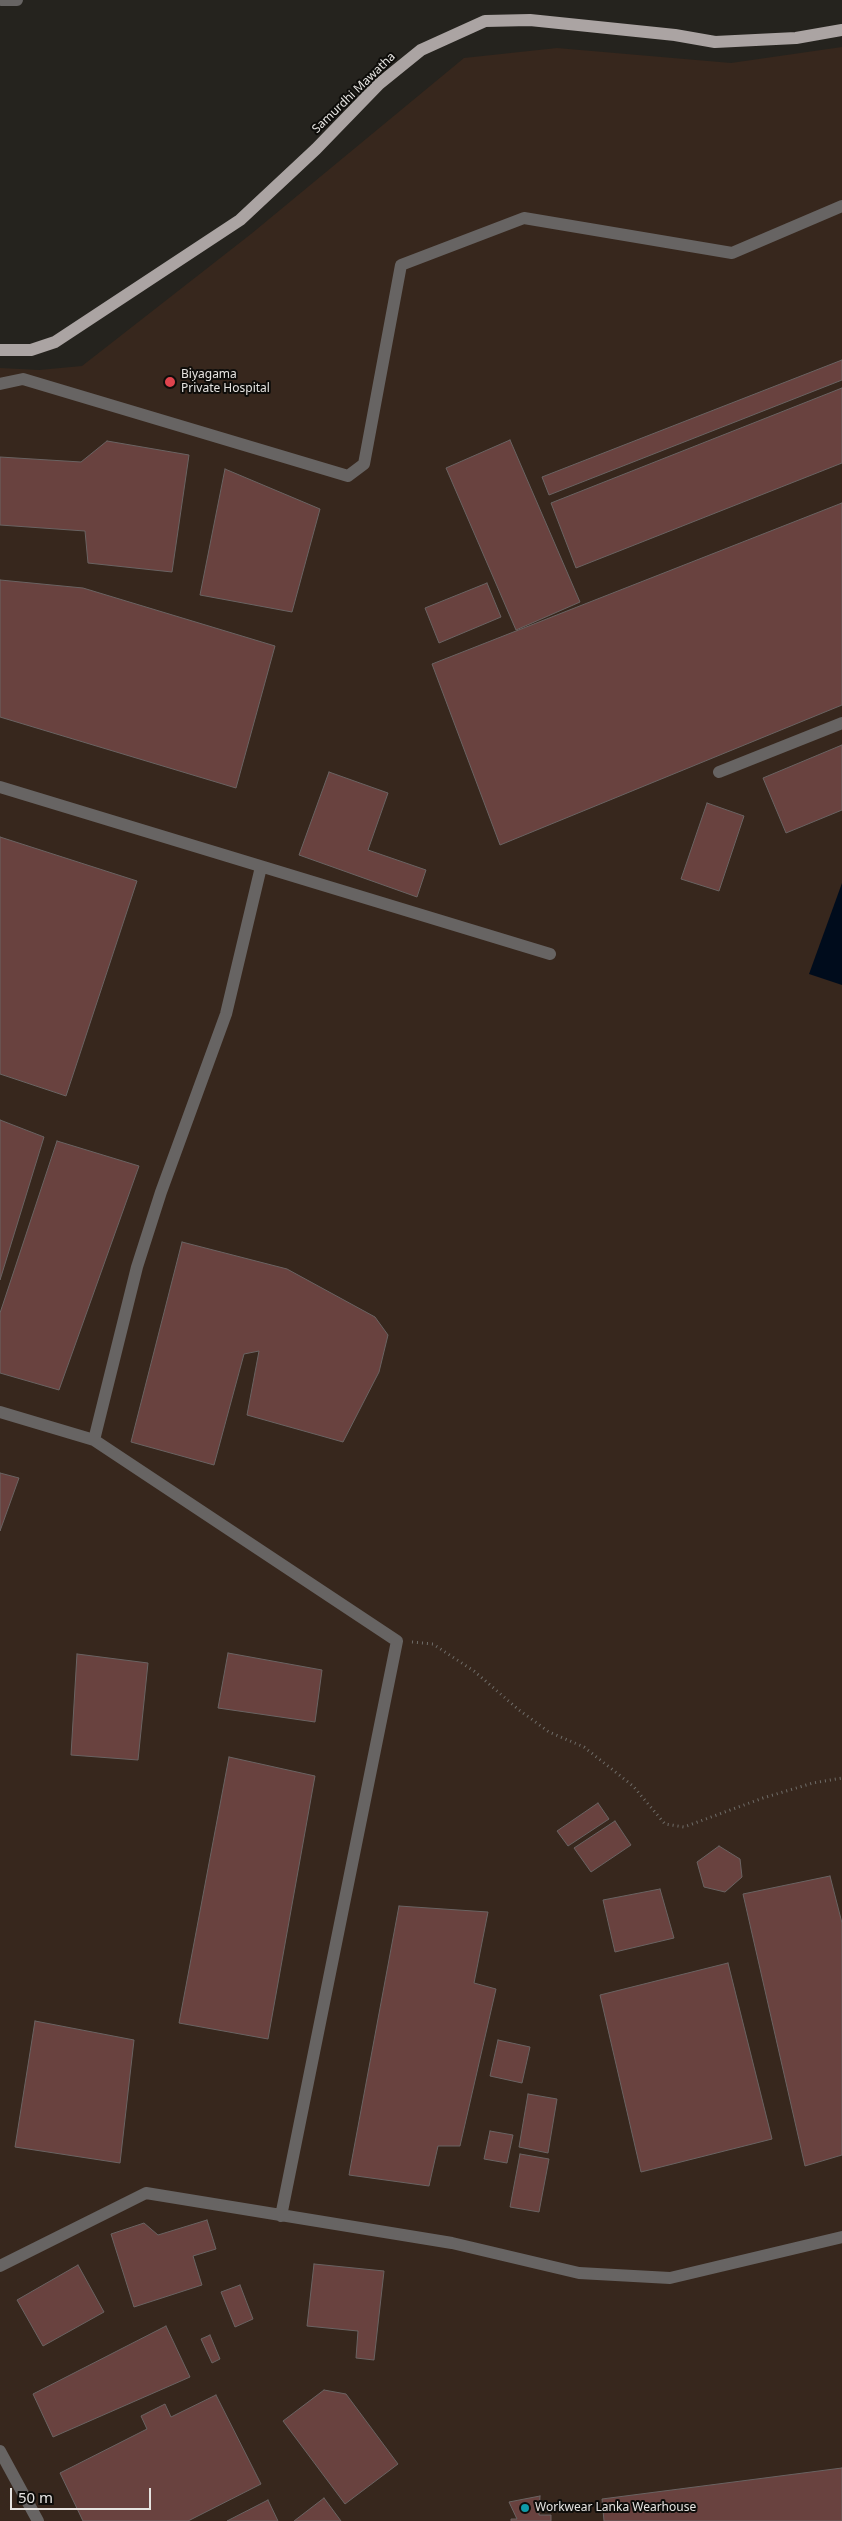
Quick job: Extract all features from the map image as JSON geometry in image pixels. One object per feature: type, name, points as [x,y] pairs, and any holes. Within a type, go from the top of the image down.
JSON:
[{"type":"main road","name":"Samurdhi Mawatha","points":[[0,350],[31,350],[55,342],[240,220],[316,149],[380,84],[421,50],[485,21],[530,20],[675,35],[715,42],[796,38],[842,30]]},
{"type":"lane","points":[[2,0],[17,0]]},
{"type":"lane","points":[[0,384],[23,379],[348,476],[364,464],[401,264],[524,218],[732,253],[842,206]]},
{"type":"lane","points":[[719,772],[842,723]]},
{"type":"lane","points":[[0,788],[550,954]]},
{"type":"lane","points":[[94,1440],[137,1267],[226,1014],[261,866]]},
{"type":"lane","points":[[0,1412],[94,1440],[397,1641],[282,2216]]},
{"type":"lane","points":[[0,2266],[146,2193],[452,2243],[579,2273],[670,2278],[842,2237]]},
{"type":"lane","points":[[0,2450],[38,2521]]},
{"type":"path","points":[[397,1641],[433,1644],[474,1671],[519,1710],[549,1732],[584,1747],[591,1752],[633,1786],[665,1824],[684,1827],[771,1796],[813,1783],[842,1778]]},
{"type":"shaded area","points":[[842,47],[842,2521],[0,2521],[0,368],[39,370],[82,366],[251,234],[464,58],[557,48],[731,63]]},
{"type":"water","points":[[842,883],[842,985],[809,974]]},
{"type":"building","points":[[842,360],[842,380],[549,495],[542,477]]},
{"type":"building","points":[[842,388],[842,463],[576,568],[551,503]]},
{"type":"building","points":[[510,440],[580,602],[516,630],[446,468]]},
{"type":"building","points":[[107,441],[189,455],[172,572],[88,563],[85,531],[0,525],[0,457],[81,462]]},
{"type":"building","points":[[225,469],[320,509],[292,612],[200,595]]},
{"type":"building","points":[[842,503],[842,705],[500,845],[432,664]]},
{"type":"building","points":[[0,580],[83,588],[275,646],[236,788],[0,717]]},
{"type":"building","points":[[487,583],[501,617],[439,643],[425,608]]},
{"type":"building","points":[[842,745],[842,810],[786,833],[763,778]]},
{"type":"building","points":[[329,772],[388,793],[368,850],[426,870],[417,897],[299,855]]},
{"type":"building","points":[[707,803],[744,816],[719,891],[681,879]]},
{"type":"building","points":[[0,837],[137,881],[66,1096],[0,1074]]},
{"type":"building","points":[[0,1120],[44,1137],[0,1280]]},
{"type":"building","points":[[57,1141],[139,1166],[59,1390],[0,1373],[0,1313]]},
{"type":"building","points":[[182,1242],[287,1269],[375,1317],[388,1335],[379,1372],[343,1442],[247,1415],[259,1351],[244,1354],[214,1465],[131,1442]]},
{"type":"building","points":[[0,1473],[19,1478],[0,1531]]},
{"type":"building","points":[[228,1653],[322,1670],[315,1722],[218,1708]]},
{"type":"building","points":[[77,1654],[148,1663],[138,1760],[71,1755]]},
{"type":"building","points":[[229,1757],[315,1776],[268,2039],[179,2023]]},
{"type":"building","points":[[598,1803],[609,1819],[568,1846],[557,1831]]},
{"type":"building","points":[[615,1821],[631,1845],[591,1872],[574,1848]]},
{"type":"building","points":[[719,1846],[740,1859],[742,1877],[725,1892],[704,1887],[697,1862]]},
{"type":"building","points":[[830,1876],[842,1923],[842,2155],[805,2166],[743,1894]]},
{"type":"building","points":[[660,1889],[674,1938],[615,1952],[603,1900]]},
{"type":"building","points":[[399,1906],[488,1912],[474,1983],[496,1989],[460,2146],[438,2146],[429,2186],[349,2175]]},
{"type":"building","points":[[728,1963],[772,2139],[641,2172],[600,1995]]},
{"type":"building","points":[[35,2021],[134,2040],[120,2163],[15,2147]]},
{"type":"building","points":[[498,2040],[530,2047],[522,2083],[490,2076]]},
{"type":"building","points":[[528,2094],[557,2099],[548,2153],[519,2147]]},
{"type":"building","points":[[490,2131],[513,2135],[507,2163],[484,2159]]},
{"type":"building","points":[[520,2154],[549,2159],[539,2212],[510,2207]]},
{"type":"building","points":[[207,2220],[216,2249],[193,2256],[202,2285],[134,2307],[111,2234],[144,2223],[158,2235]]},
{"type":"building","points":[[314,2264],[384,2271],[374,2360],[356,2358],[358,2331],[307,2326]]},
{"type":"building","points":[[78,2265],[104,2312],[43,2346],[17,2300]]},
{"type":"building","points":[[240,2285],[253,2319],[235,2327],[221,2292]]},
{"type":"building","points":[[166,2326],[190,2377],[53,2437],[33,2394]]},
{"type":"building","points":[[210,2335],[220,2359],[212,2363],[201,2339]]},
{"type":"building","points":[[324,2390],[346,2394],[398,2464],[345,2504],[283,2421]]},
{"type":"building","points":[[216,2395],[261,2484],[188,2521],[83,2521],[60,2473],[147,2429],[141,2416],[165,2404],[171,2417]]},
{"type":"building","points":[[842,2468],[842,2521],[604,2521],[602,2499]]},
{"type":"building","name":"Workwear Lanka Wearhouse","points":[[540,2496],[539,2515],[551,2515],[551,2521],[511,2521],[511,2519],[517,2519],[509,2502]]},
{"type":"building","points":[[324,2498],[341,2521],[294,2521]]},
{"type":"building","points":[[268,2500],[278,2521],[227,2521]]},
{"type":"place","name":"Biyagama Private Hospital","points":[[170,382]]},
{"type":"place","name":"Workwear Lanka Wearhouse","points":[[525,2508]]}]
